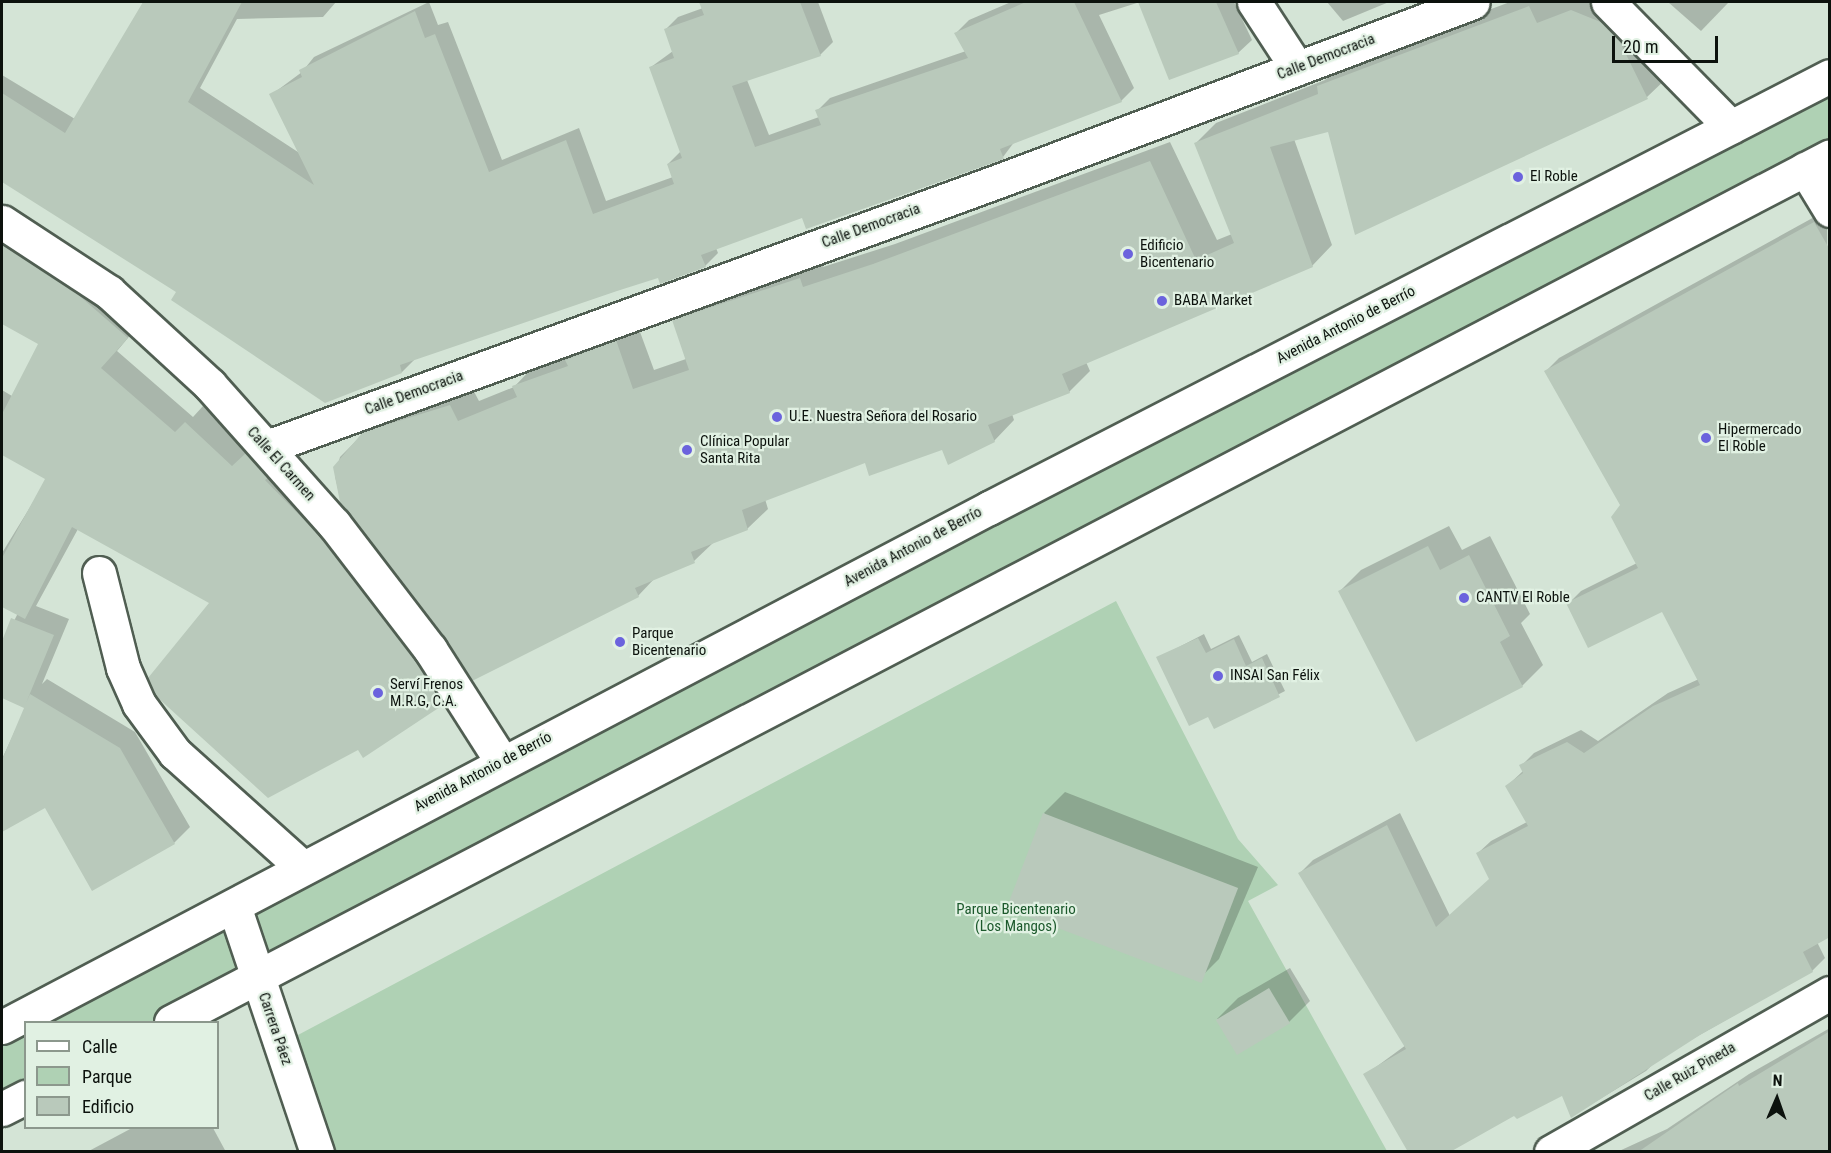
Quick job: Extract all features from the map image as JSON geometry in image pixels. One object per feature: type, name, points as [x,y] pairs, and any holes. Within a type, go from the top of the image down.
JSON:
[{"type":"street","points":[[1254,2],[1297,68]]},
{"type":"street","name":"Calle Democracia","points":[[267,447],[1473,2]]},
{"type":"street","points":[[1608,2],[1731,127]]},
{"type":"street","name":"Avenida Antonio de Berrío","points":[[2,1027],[502,762],[1830,76]]},
{"type":"street","points":[[175,1021],[1817,162],[1830,210]]},
{"type":"street","name":"Calle El Carmen","points":[[2,222],[109,292],[210,385],[334,524],[430,649],[502,762]]},
{"type":"street","points":[[99,573],[123,668],[139,704],[175,753],[302,867]]},
{"type":"street","name":"Carrera Páez","points":[[234,906],[317,1152]]},
{"type":"street","name":"Calle Ruiz Pineda","points":[[1551,1152],[1830,993]]},
{"type":"street","points":[[2,1109],[24,1098]]},
{"type":"green space","points":[[1829,76],[1829,156],[173,1021],[24,1021],[24,1098],[2,1109],[2,1027]]},
{"type":"green space","name":"Parque Bicentenario (Los Mangos)","points":[[1116,601],[1238,839],[1278,885],[1248,901],[1387,1151],[317,1151],[281,1044]]},
{"type":"building","points":[[143,2],[242,2],[188,102],[314,185],[269,94],[302,77],[299,70],[415,11],[425,38],[435,34],[489,172],[566,140],[593,214],[674,184],[667,164],[682,158],[649,67],[674,58],[664,29],[704,15],[699,2],[800,2],[821,56],[732,86],[755,147],[821,125],[815,110],[968,58],[954,33],[1026,2],[1074,2],[1122,102],[1000,149],[1004,159],[806,229],[802,218],[701,255],[706,267],[660,284],[658,278],[617,291],[400,365],[402,373],[325,403],[171,300],[176,292],[2,182],[2,93],[65,133]]},
{"type":"building","points":[[1138,2],[1216,2],[1239,54],[1169,80]]},
{"type":"building","points":[[1529,6],[1537,23],[1571,10],[1603,23],[1619,40],[1648,99],[1355,235],[1328,132],[1270,147],[1313,267],[1062,374],[1070,393],[988,425],[995,442],[948,465],[942,450],[869,476],[865,463],[742,510],[748,530],[691,552],[695,563],[635,588],[639,597],[472,681],[445,638],[340,502],[333,467],[363,432],[450,405],[458,421],[517,397],[512,386],[568,366],[565,360],[616,340],[633,389],[689,370],[672,320],[800,278],[803,287],[873,264],[1150,161],[1196,260],[1234,243],[1194,143],[1318,94],[1317,86]]},
{"type":"building","points":[[1814,222],[1830,250],[1830,937],[1803,952],[1813,972],[1700,1035],[1571,1118],[1562,1096],[1517,1119],[1514,1116],[1450,1152],[1408,1152],[1363,1074],[1406,1049],[1298,873],[1387,825],[1436,927],[1489,879],[1476,853],[1528,826],[1505,786],[1523,773],[1519,765],[1567,742],[1584,753],[1653,706],[1700,685],[1662,612],[1588,648],[1566,603],[1638,568],[1611,517],[1620,505],[1544,371]]},
{"type":"building","points":[[2,245],[75,292],[128,338],[101,368],[175,432],[185,422],[232,466],[246,453],[268,478],[265,480],[320,536],[415,660],[439,698],[435,699],[440,707],[363,758],[358,750],[268,798],[157,697],[148,678],[209,603],[72,527],[25,619],[2,607],[2,558],[45,479],[2,455],[2,414],[38,344],[2,324]]},
{"type":"building","points":[[1428,546],[1440,570],[1469,555],[1510,636],[1500,642],[1523,687],[1416,742],[1338,591]]},
{"type":"building","points":[[11,618],[54,635],[26,703],[30,694],[120,748],[175,844],[92,891],[45,808],[2,832],[2,760],[24,708],[2,698],[2,641]]},
{"type":"building","name":"INSAI San Félix","points":[[1198,638],[1206,653],[1234,639],[1246,666],[1262,658],[1280,697],[1214,729],[1208,717],[1189,726],[1156,657]]},
{"type":"building","points":[[1043,813],[1238,888],[1202,983],[1006,908]]},
{"type":"building","points":[[1269,988],[1290,1023],[1237,1055],[1216,1020]]},
{"type":"building","points":[[1830,1031],[1830,1152],[1638,1152],[1738,1083],[1739,1086]]},
{"type":"place","name":"El Roble","points":[[1518,177]]},
{"type":"place","name":"Edificio Bicentenario","points":[[1128,254]]},
{"type":"place","name":"BABA Market","points":[[1162,301]]},
{"type":"place","name":"U.E. Nuestra Señora del Rosario","points":[[777,417]]},
{"type":"place","name":"Hipermercado El Roble","points":[[1706,438]]},
{"type":"place","name":"Clínica Popular Santa Rita","points":[[687,450]]},
{"type":"place","name":"CANTV El Roble","points":[[1464,598]]},
{"type":"place","name":"Parque Bicentenario","points":[[620,642]]},
{"type":"place","name":"INSAI San Félix","points":[[1218,676]]},
{"type":"place","name":"Serví Frenos M.R.G, C.A.","points":[[378,693]]}]
